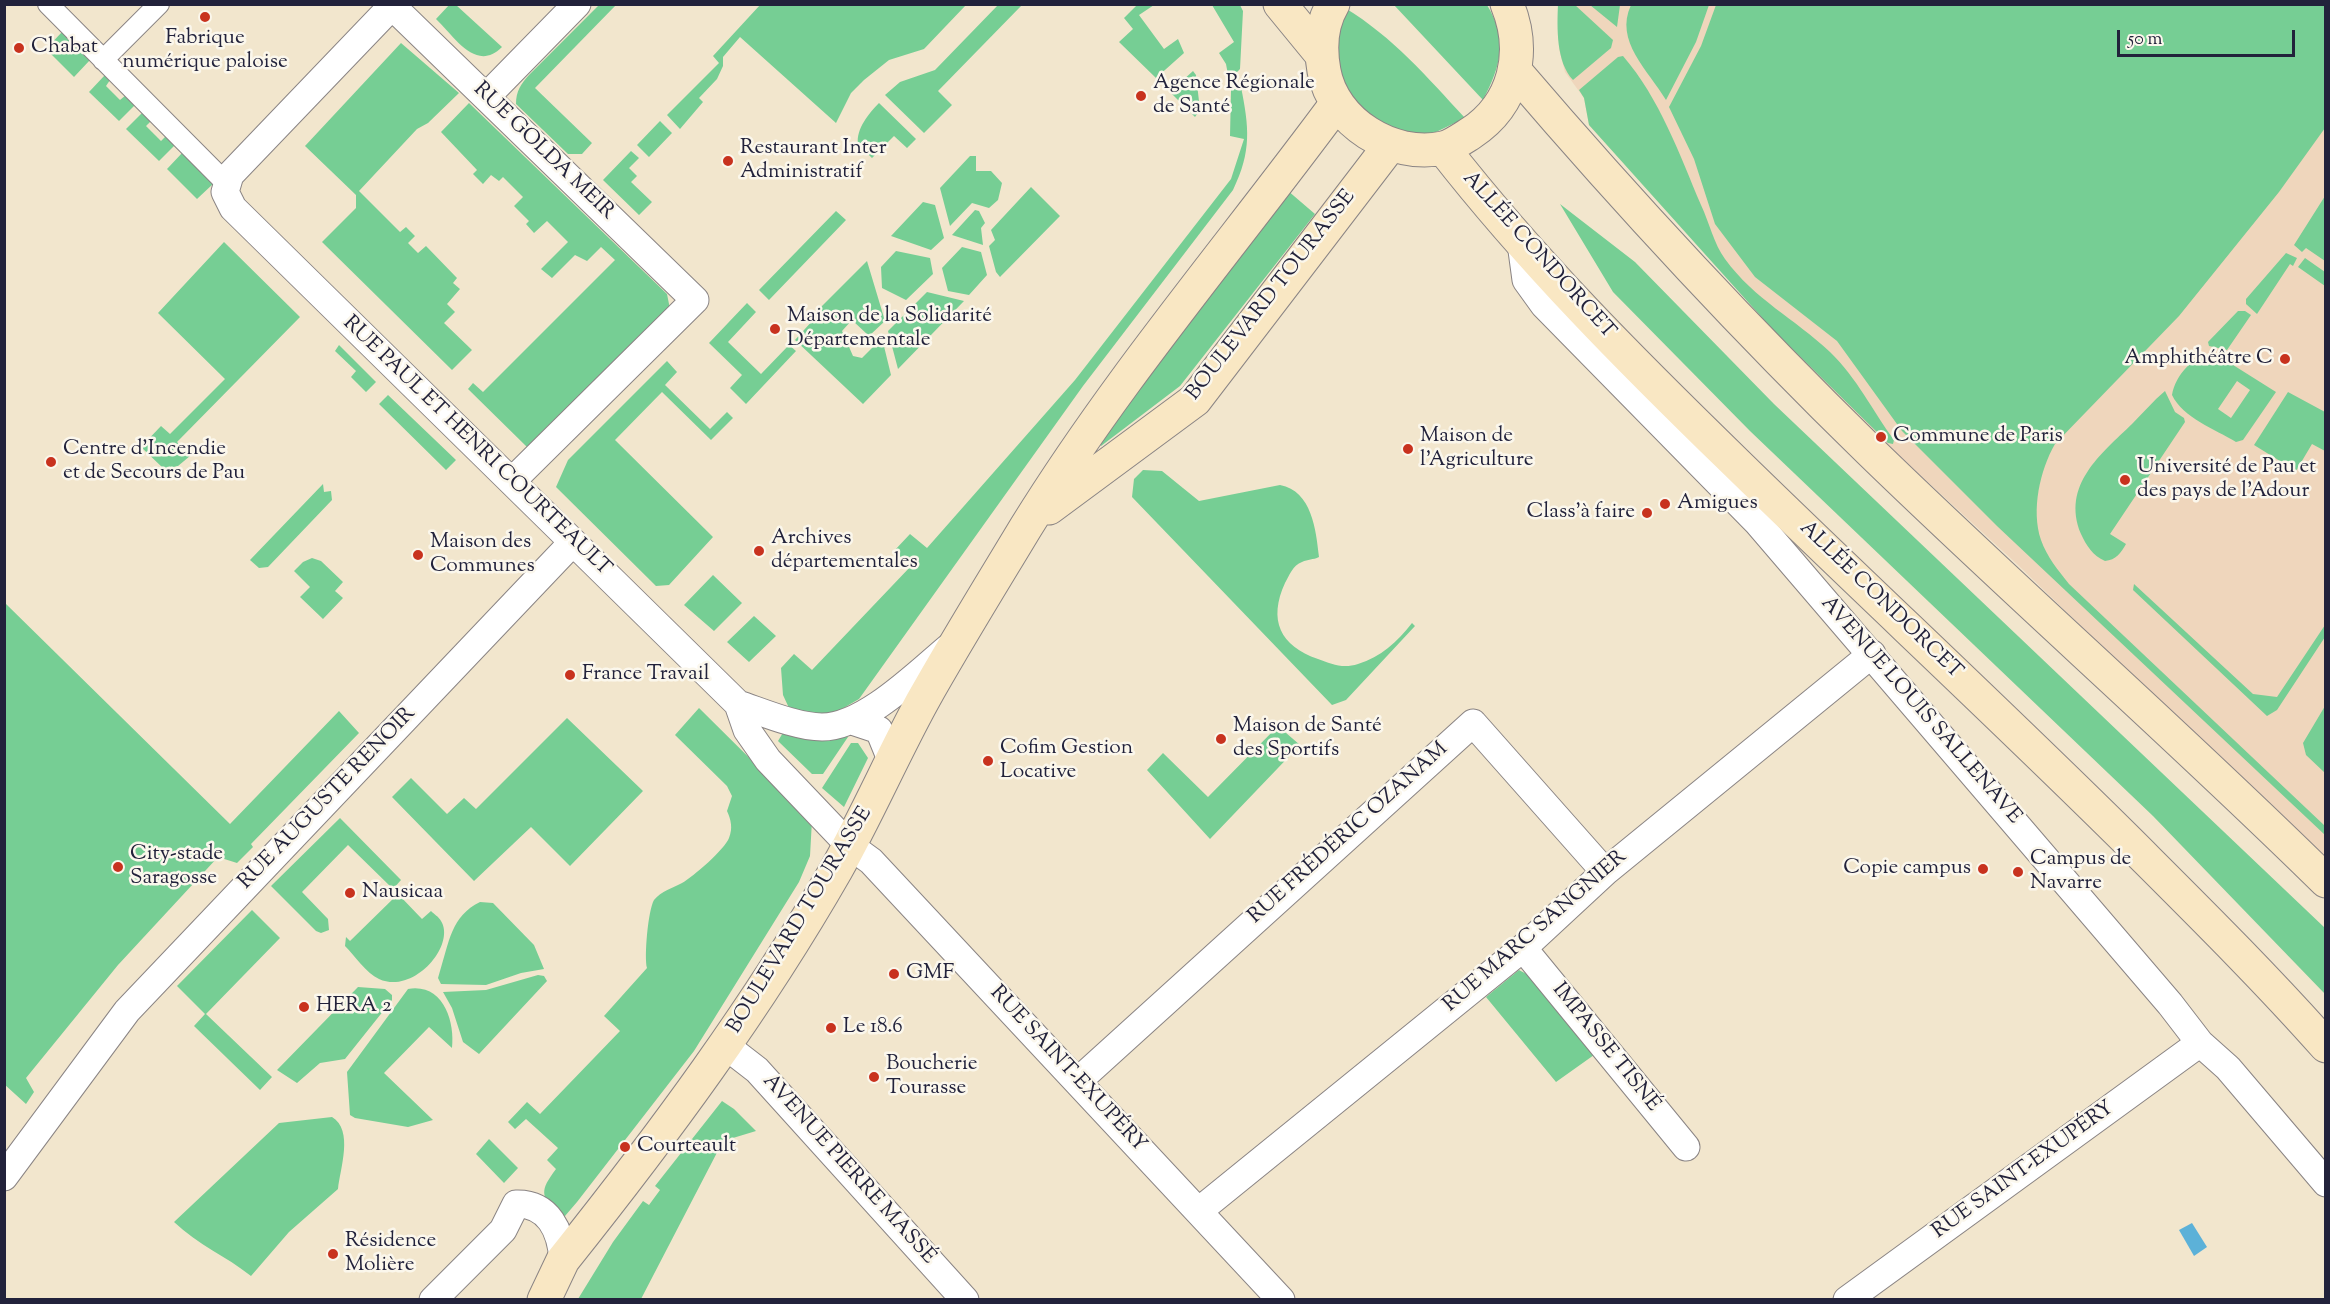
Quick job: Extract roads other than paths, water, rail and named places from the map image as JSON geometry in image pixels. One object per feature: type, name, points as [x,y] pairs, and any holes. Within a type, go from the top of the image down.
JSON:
[{"type":"main road","points":[[1280,4],[1321,54]]},
{"type":"main road","points":[[1333,4],[1323,31],[1321,54],[1326,79],[1336,103],[1360,128],[1391,144],[1411,148],[1443,148],[1485,123],[1504,99],[1515,71],[1517,35],[1507,4]]},
{"type":"main road","points":[[1515,71],[1644,218],[1755,338],[1870,451],[2325,881]]},
{"type":"main road","name":"BOULEVARD TOURASSE","points":[[544,1299],[562,1260],[726,1046],[849,845],[922,702],[1029,524],[1107,408],[1208,269],[1336,103]]},
{"type":"main road","name":"BOULEVARD TOURASSE","points":[[1029,524],[1195,400],[1391,144]]},
{"type":"main road","name":"ALLÉE CONDORCET","points":[[1443,148],[1521,243],[1661,390],[1855,579],[2017,732],[2228,940],[2325,1046]]},
{"type":"street","points":[[48,4],[226,183],[230,175],[391,5]]},
{"type":"street","points":[[103,60],[159,4]]},
{"type":"street","points":[[486,97],[577,4]]},
{"type":"street","name":"RUE GOLDA MEIR","points":[[391,5],[695,300],[512,481]]},
{"type":"street","name":"RUE PAUL ET HENRI COURTEAULT","points":[[226,183],[228,201],[738,704],[747,730],[768,760],[849,845]]},
{"type":"street","name":"AVENUE LOUIS SALLENAVE","points":[[1521,243],[1526,280],[1544,305],[1757,522],[2170,1004],[2200,1043],[2228,1068],[2325,1183]]},
{"type":"street","name":"RUE AUGUSTE RENOIR","points":[[4,1177],[127,1011],[573,542]]},
{"type":"street","name":"RUE PAUL ET HENRI COURTEAULT","points":[[738,704],[822,727],[852,721],[901,687],[960,638]]},
{"type":"street","name":"RUE MARC SANGNIER","points":[[1200,1210],[1523,948],[1605,872],[1872,654]]},
{"type":"street","points":[[852,721],[879,730],[892,762]]},
{"type":"street","name":"RUE FRÉDÉRIC OZANAM","points":[[1078,1081],[1473,723],[1605,872]]},
{"type":"street","name":"RUE SAINT-EXUPÉRY","points":[[849,845],[872,861],[1281,1299]]},
{"type":"street","name":"IMPASSE TISNÉ","points":[[1523,948],[1686,1147]]},
{"type":"street","name":"RUE SAINT-EXUPÉRY","points":[[1847,1299],[2200,1043]]},
{"type":"street","name":"AVENUE PIERRE MASSÉ","points":[[726,1046],[757,1070],[965,1299]]},
{"type":"street","points":[[433,1299],[503,1230],[516,1204],[528,1204],[542,1210],[551,1219],[561,1242],[562,1260]]},
{"type":"water","points":[[2192,1223],[2207,1247],[2194,1256],[2179,1230]]},
{"type":"place","name":"Fabrique numérique paloise","points":[[205,17]]},
{"type":"place","name":"Chabat","points":[[19,48]]},
{"type":"place","name":"Agence Régionale de Santé","points":[[1141,96]]},
{"type":"place","name":"Restaurant Inter Administratif","points":[[728,161]]},
{"type":"place","name":"Maison de la Solidarité Départementale","points":[[775,329]]},
{"type":"place","name":"Amphithéâtre C","points":[[2285,359]]},
{"type":"place","name":"Commune de Paris","points":[[1881,437]]},
{"type":"place","name":"Maison de l'Agriculture","points":[[1408,449]]},
{"type":"place","name":"Centre d'Incendie et de Secours de Pau","points":[[51,462]]},
{"type":"place","name":"Université de Pau et des pays de l'Adour","points":[[2125,480]]},
{"type":"place","name":"Amigues","points":[[1665,504]]},
{"type":"place","name":"Class'à faire","points":[[1647,513]]},
{"type":"place","name":"Archives départementales","points":[[759,551]]},
{"type":"place","name":"Maison des Communes","points":[[418,555]]},
{"type":"place","name":"France Travail","points":[[570,675]]},
{"type":"place","name":"Maison de Santé des Sportifs","points":[[1221,739]]},
{"type":"place","name":"Cofim Gestion Locative","points":[[988,761]]},
{"type":"place","name":"City-stade Saragosse","points":[[118,867]]},
{"type":"place","name":"Copie campus","points":[[1983,869]]},
{"type":"place","name":"Campus de Navarre","points":[[2018,872]]},
{"type":"place","name":"Nausicaa","points":[[350,893]]},
{"type":"place","name":"GMF","points":[[894,974]]},
{"type":"place","name":"HERA 2","points":[[304,1007]]},
{"type":"place","name":"Le 18.6","points":[[831,1028]]},
{"type":"place","name":"Boucherie Tourasse","points":[[874,1077]]},
{"type":"place","name":"Courteault","points":[[625,1147]]},
{"type":"place","name":"Résidence Molière","points":[[333,1254]]}]
